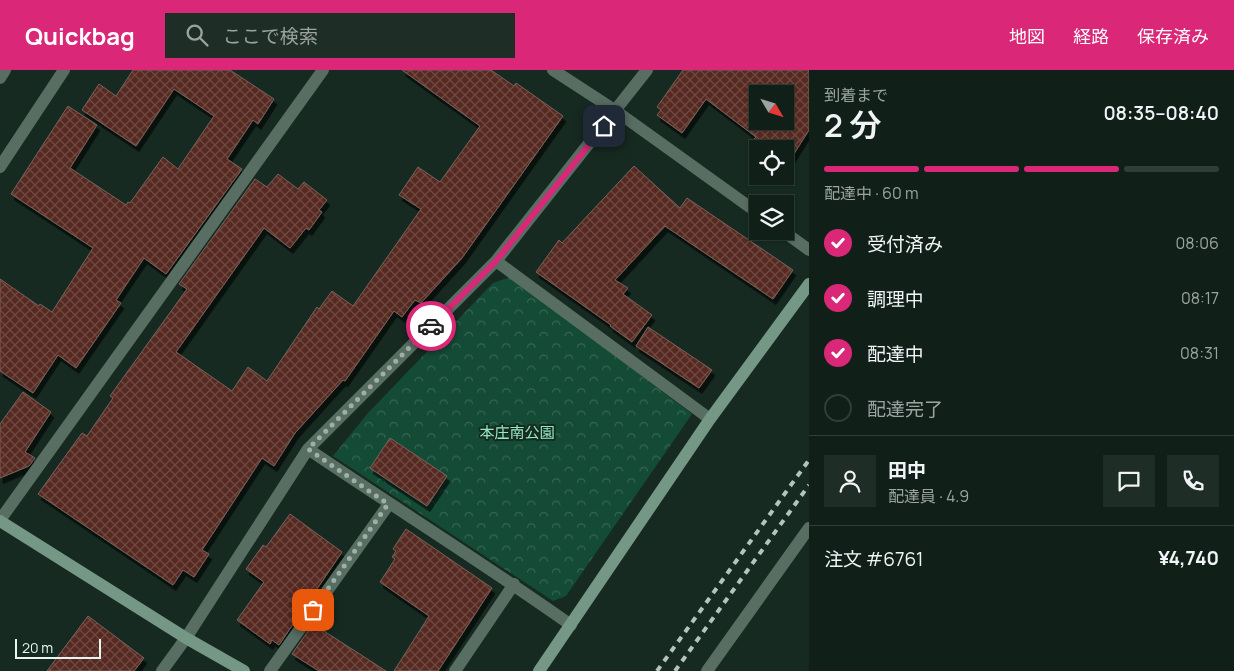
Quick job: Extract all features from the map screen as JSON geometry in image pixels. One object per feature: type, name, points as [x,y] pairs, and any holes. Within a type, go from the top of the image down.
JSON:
[{"type":"street","points":[[0,78],[5,70]]},
{"type":"street","points":[[0,167],[64,70]]},
{"type":"street","points":[[244,671],[186,638],[0,520],[323,70]]},
{"type":"street","points":[[553,70],[616,111],[749,207]]},
{"type":"street","points":[[162,671],[186,638],[308,449],[496,261],[647,70]]},
{"type":"street","points":[[794,239],[809,250]]},
{"type":"street","points":[[496,261],[710,419]]},
{"type":"street","points":[[539,671],[710,419],[809,284]]},
{"type":"street","points":[[308,449],[388,504],[514,584],[571,625]]},
{"type":"street","points":[[270,671],[388,504]]},
{"type":"street","points":[[707,671],[809,528]]},
{"type":"street","points":[[455,671],[514,584]]},
{"type":"green space","name":"本庄南公園","points":[[511,277],[692,414],[566,596],[553,601],[333,456],[368,413],[493,283]]},
{"type":"building","points":[[133,70],[230,70],[274,99],[258,124],[253,120],[227,159],[242,169],[166,274],[144,258],[116,300],[121,303],[76,368],[58,355],[33,393],[0,371],[0,279],[39,306],[40,304],[52,312],[93,248],[11,194],[68,106],[97,125],[70,168],[126,205],[128,202],[130,203],[163,157],[178,169],[214,116],[174,89],[136,146],[82,110],[99,84],[116,96]]},
{"type":"building","points":[[402,70],[491,70],[514,86],[516,83],[563,116],[462,258],[421,303],[415,300],[402,317],[394,311],[345,381],[343,380],[295,433],[274,466],[262,458],[202,550],[209,554],[194,577],[183,570],[173,585],[38,494],[82,433],[87,436],[113,398],[110,396],[187,289],[179,284],[255,179],[267,187],[278,174],[298,189],[304,182],[327,200],[319,210],[322,212],[309,230],[306,228],[290,248],[264,228],[176,352],[232,391],[248,367],[267,381],[317,307],[319,309],[332,291],[353,306],[421,209],[399,195],[418,167],[440,182],[480,126]]},
{"type":"building","points":[[683,70],[809,70],[809,130],[794,154],[794,140],[753,140],[756,137],[706,99],[682,133],[657,115],[661,110],[657,107]]},
{"type":"building","points":[[634,166],[680,208],[687,198],[793,270],[773,299],[665,226],[615,280],[628,288],[623,294],[652,315],[632,342],[536,272],[559,240],[562,243]]},
{"type":"building","points":[[648,327],[712,370],[699,388],[636,346]]},
{"type":"building","points":[[23,392],[51,412],[25,452],[35,458],[29,466],[0,478],[0,424]]},
{"type":"building","points":[[390,438],[447,476],[427,506],[370,468]]},
{"type":"building","points":[[290,514],[342,552],[279,645],[272,640],[270,644],[237,620],[264,582],[246,569],[263,545],[266,547]]},
{"type":"building","points":[[406,529],[492,588],[438,671],[394,671],[429,616],[380,582],[395,559],[392,557],[396,551],[393,549]]},
{"type":"building","points":[[88,616],[144,658],[134,671],[47,671]]},
{"type":"building","points":[[313,624],[386,671],[319,671],[292,654]]},
{"type":"railway","points":[[657,671],[809,460]]},
{"type":"railway","points":[[675,671],[809,485]]},
{"type":"way so far","points":[[313,610],[388,504],[308,449],[431,326]]},
{"type":"route","points":[[431,326],[496,261],[604,126]]}]
